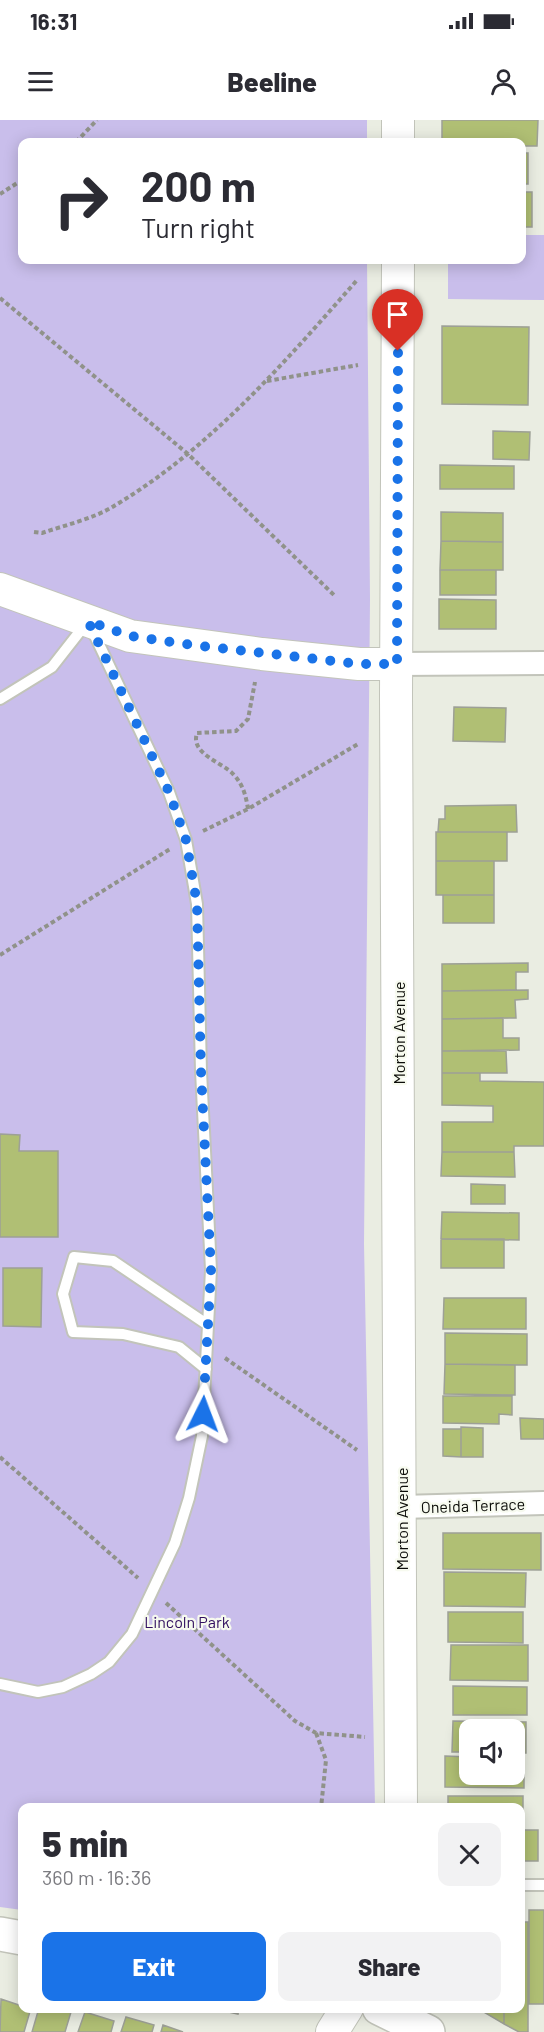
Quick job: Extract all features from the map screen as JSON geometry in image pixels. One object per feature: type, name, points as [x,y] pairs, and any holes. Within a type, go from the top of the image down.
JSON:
[{"type":"main road","points":[[0,1934],[18,1937]]},
{"type":"main road","points":[[388,2013],[428,2032]]},
{"type":"street","points":[[398,120],[398,138]]},
{"type":"street","name":"Morton Avenue","points":[[398,264],[397,664],[402,1803]]},
{"type":"street","points":[[0,589],[130,636],[262,654],[360,664],[544,663]]},
{"type":"street","name":"Oneida Terrace","points":[[401,1507],[544,1503]]},
{"type":"street","points":[[332,2032],[344,2013]]},
{"type":"lane","points":[[0,699],[52,667],[88,621],[169,792],[186,840],[197,904],[201,1071],[211,1270],[202,1436],[189,1498],[175,1543],[132,1634],[109,1662],[91,1674],[63,1686],[38,1692],[0,1684]]},
{"type":"lane","points":[[206,1369],[179,1347],[123,1334],[73,1332],[63,1294],[74,1257],[113,1261],[208,1325]]},
{"type":"lane","points":[[525,1885],[544,1885]]},
{"type":"path","points":[[80,138],[97,120]]},
{"type":"path","points":[[0,194],[18,183]]},
{"type":"path","points":[[34,532],[42,533],[113,507],[188,454],[267,381],[358,279]]},
{"type":"path","points":[[0,297],[188,454],[334,595]]},
{"type":"path","points":[[267,381],[358,365]]},
{"type":"path","points":[[248,809],[244,790],[233,774],[207,756],[199,748],[195,738],[197,733],[236,731],[248,719],[262,654]]},
{"type":"path","points":[[207,1345],[357,1450]]},
{"type":"path","points":[[0,1457],[295,1721],[316,1733],[365,1737]]},
{"type":"path","points":[[316,1733],[326,1760],[322,1803]]},
{"type":"green space","name":"Lincoln Park","points":[[0,120],[367,120],[367,138],[18,138],[18,264],[367,264],[370,599],[364,1244],[375,1803],[18,1803],[18,1909],[0,1907]]},
{"type":"green space","points":[[526,235],[544,235],[544,300],[448,299],[448,264],[526,264]]},
{"type":"building","points":[[442,120],[538,120],[537,146],[526,146],[526,138],[442,138]]},
{"type":"building","points":[[526,153],[528,153],[528,184],[526,184]]},
{"type":"building","points":[[526,192],[532,192],[532,227],[526,227]]},
{"type":"building","points":[[442,326],[529,327],[528,405],[442,404]]},
{"type":"building","points":[[493,431],[530,432],[529,460],[493,459]]},
{"type":"building","points":[[440,465],[514,466],[514,489],[440,489]]},
{"type":"building","points":[[441,512],[503,513],[503,542],[441,541]]},
{"type":"building","points":[[441,541],[503,542],[503,570],[440,570]]},
{"type":"building","points":[[440,570],[496,570],[496,595],[440,595]]},
{"type":"building","points":[[439,599],[496,600],[496,629],[439,629]]},
{"type":"building","points":[[454,707],[506,708],[505,742],[453,741]]},
{"type":"building","points":[[516,805],[517,832],[438,832],[439,819],[445,819],[445,806]]},
{"type":"building","points":[[436,832],[507,832],[507,861],[436,861]]},
{"type":"building","points":[[436,861],[494,861],[494,895],[436,895]]},
{"type":"building","points":[[443,895],[494,895],[494,923],[443,923]]},
{"type":"building","points":[[528,963],[528,972],[516,972],[516,990],[442,991],[442,964]]},
{"type":"building","points":[[528,990],[528,999],[515,1000],[516,1018],[442,1019],[442,991]]},
{"type":"building","points":[[503,1018],[503,1038],[519,1038],[519,1050],[442,1051],[442,1019]]},
{"type":"building","points":[[442,1051],[506,1051],[507,1073],[442,1073]]},
{"type":"building","points":[[442,1073],[480,1073],[480,1081],[544,1082],[544,1146],[514,1146],[514,1152],[442,1152],[442,1122],[493,1122],[493,1106],[442,1105]]},
{"type":"building","points":[[0,1134],[20,1135],[19,1151],[58,1151],[58,1237],[0,1237]]},
{"type":"building","points":[[442,1152],[514,1152],[515,1177],[441,1176]]},
{"type":"building","points":[[471,1184],[505,1185],[505,1204],[471,1204]]},
{"type":"building","points":[[442,1212],[519,1213],[519,1240],[441,1239]]},
{"type":"building","points":[[441,1239],[504,1239],[504,1268],[441,1268]]},
{"type":"building","points":[[3,1268],[42,1268],[41,1327],[3,1326]]},
{"type":"building","points":[[444,1298],[526,1298],[526,1329],[443,1329]]},
{"type":"building","points":[[445,1333],[527,1334],[527,1365],[445,1364]]},
{"type":"building","points":[[445,1364],[515,1365],[515,1395],[444,1394]]},
{"type":"building","points":[[443,1396],[512,1396],[512,1415],[499,1414],[499,1424],[443,1423]]},
{"type":"building","points":[[520,1418],[544,1419],[544,1439],[521,1439]]},
{"type":"building","points":[[461,1427],[483,1428],[483,1457],[461,1457]]},
{"type":"building","points":[[443,1429],[461,1429],[461,1457],[443,1456]]},
{"type":"building","points":[[443,1533],[541,1533],[541,1570],[443,1569]]},
{"type":"building","points":[[444,1572],[526,1573],[525,1607],[444,1606]]},
{"type":"building","points":[[448,1612],[523,1612],[523,1643],[448,1642]]},
{"type":"building","points":[[451,1645],[528,1645],[528,1681],[450,1680]]},
{"type":"building","points":[[453,1686],[527,1687],[527,1715],[453,1715]]},
{"type":"building","points":[[453,1721],[459,1721],[459,1752],[452,1752]]},
{"type":"building","points":[[525,1722],[526,1722],[525,1753]]},
{"type":"building","points":[[445,1756],[459,1757],[459,1785],[524,1785],[524,1788],[445,1787]]},
{"type":"building","points":[[448,1796],[523,1796],[523,1803],[448,1803]]},
{"type":"building","points":[[525,1830],[538,1830],[538,1861],[525,1861]]},
{"type":"building","points":[[529,1910],[544,1910],[544,2004],[529,2004]]},
{"type":"building","points":[[525,1922],[528,1922],[528,2032],[519,2032],[504,2024],[504,2013],[525,2013]]},
{"type":"building","points":[[1,1999],[18,2005],[18,2013],[30,2013],[24,2032],[0,2032]]},
{"type":"building","points":[[38,2013],[71,2013],[65,2032],[32,2032]]},
{"type":"building","points":[[85,2013],[114,2021],[111,2032],[78,2032]]},
{"type":"building","points":[[485,2013],[504,2013],[504,2024]]},
{"type":"building","points":[[126,2017],[154,2025],[152,2032],[121,2032]]},
{"type":"building","points":[[163,2025],[183,2032],[161,2032]]},
{"type":"route","points":[[203,1414],[211,1270],[201,1071],[197,904],[186,840],[169,792],[88,621],[130,636],[192,645],[360,664],[397,664],[398,351]]}]
